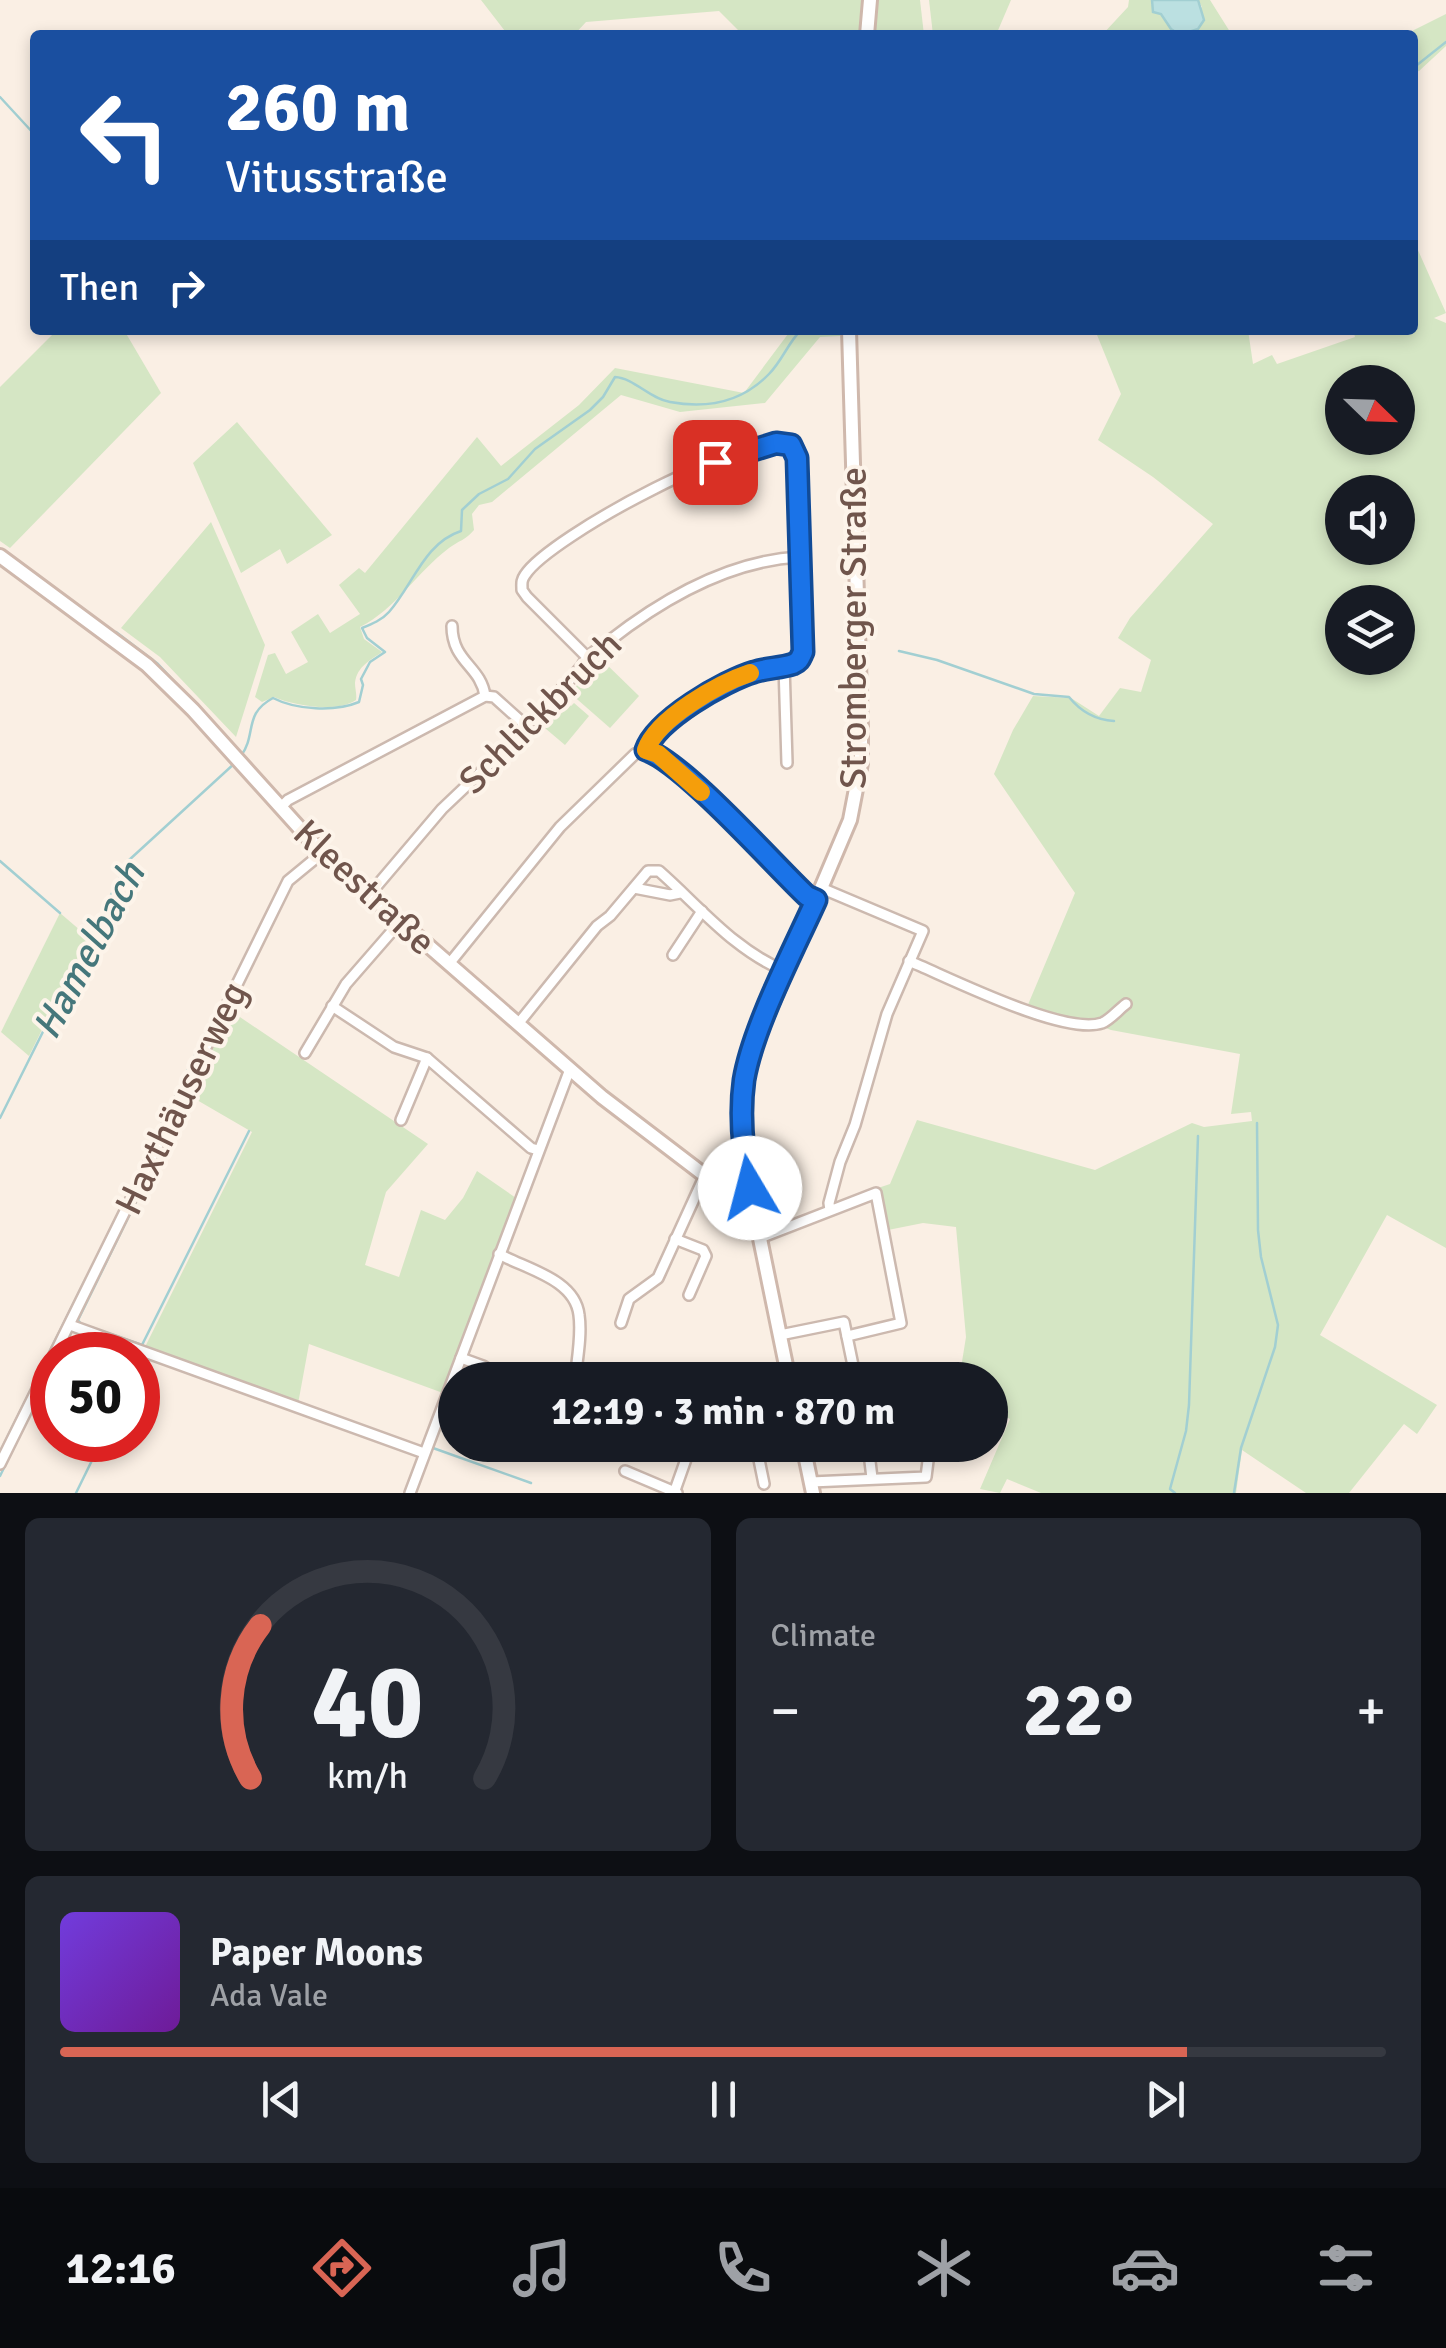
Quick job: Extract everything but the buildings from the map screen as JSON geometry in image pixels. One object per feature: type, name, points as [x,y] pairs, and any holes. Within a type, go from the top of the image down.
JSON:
[{"type":"main road","points":[[867,30],[870,0]]},
{"type":"main road","name":"Stromberger Straße","points":[[785,1362],[743,1141],[744,1080],[752,1050],[850,820],[861,763],[849,335]]},
{"type":"main road","name":"Kleestraße","points":[[0,556],[147,665],[322,853],[570,1069],[705,1176],[729,1189],[750,1188]]},
{"type":"main road","points":[[807,1462],[812,1487]]},
{"type":"street","points":[[586,656],[522,590],[526,572],[586,526],[686,472],[776,443],[791,445],[797,458],[803,652],[800,659],[757,670],[715,687],[677,715],[648,743],[646,750]]},
{"type":"street","name":"Schlickbruch","points":[[369,895],[442,809],[521,734],[523,723],[536,718],[582,666],[586,656],[688,588],[754,564],[799,557]]},
{"type":"street","points":[[452,626],[452,643],[484,686],[485,696]]},
{"type":"street","points":[[784,665],[787,763]]},
{"type":"street","points":[[280,807],[485,696],[494,697],[523,723]]},
{"type":"street","points":[[449,964],[579,806],[635,754],[646,750],[658,754],[807,896],[818,894],[923,931],[886,1014],[855,1125],[840,1162],[830,1210]]},
{"type":"street","name":"Haxthäuserweg","points":[[66,1332],[288,882],[322,853]]},
{"type":"street","points":[[518,1024],[586,939],[648,871],[660,871],[735,943],[763,962],[786,971]]},
{"type":"street","points":[[633,888],[670,895],[680,893]]},
{"type":"street","points":[[673,955],[702,911]]},
{"type":"street","points":[[305,1053],[346,984],[400,922]]},
{"type":"street","points":[[909,960],[1046,1018],[1092,1025],[1104,1023],[1126,1004]]},
{"type":"street","points":[[332,1006],[394,1047],[427,1058],[538,1150]]},
{"type":"street","points":[[400,1120],[427,1058]]},
{"type":"street","points":[[410,1493],[570,1069]]},
{"type":"street","points":[[622,1322],[628,1300],[658,1278],[705,1176]]},
{"type":"street","points":[[760,1238],[876,1193],[902,1318],[897,1326],[847,1336]]},
{"type":"street","points":[[675,1239],[704,1250],[706,1256],[690,1296]]},
{"type":"street","points":[[499,1254],[562,1286],[574,1299],[580,1315],[576,1362]]},
{"type":"street","points":[[780,1335],[844,1322],[852,1362]]},
{"type":"street","points":[[70,1325],[424,1453]]},
{"type":"street","points":[[463,1354],[475,1362]]},
{"type":"street","name":"Haxthäuserweg","points":[[0,1464],[30,1405]]},
{"type":"street","points":[[624,1471],[675,1493],[685,1462]]},
{"type":"street","points":[[759,1462],[764,1484]]},
{"type":"street","points":[[870,1462],[872,1478]]},
{"type":"street","points":[[812,1487],[872,1478],[926,1477],[928,1462]]},
{"type":"green space","points":[[481,0],[862,0],[859,30],[738,30],[719,11],[586,22],[579,30],[504,30]]},
{"type":"green space","points":[[877,0],[920,0],[923,30],[875,30]]},
{"type":"green space","points":[[929,0],[1011,0],[998,30],[932,30]]},
{"type":"green space","points":[[1129,0],[1152,0],[1151,4],[1171,29],[1202,7],[1198,0],[1210,0],[1229,30],[1107,30],[1128,7]]},
{"type":"green space","points":[[1446,14],[1446,46],[1418,71],[1418,30],[1414,30]]},
{"type":"green space","points":[[1418,250],[1446,313],[1434,318],[1446,323],[1446,1248],[1387,1215],[1320,1335],[1437,1405],[1417,1434],[1404,1424],[1349,1493],[1306,1493],[1242,1450],[1236,1493],[1041,1493],[1007,1479],[1000,1493],[980,1489],[992,1462],[1008,1462],[1008,1362],[962,1362],[966,1337],[956,1227],[923,1223],[888,1230],[878,1188],[890,1184],[917,1120],[1095,1170],[1192,1123],[1204,1127],[1252,1121],[1251,1112],[1231,1114],[1240,1054],[1111,1030],[1027,1007],[1075,893],[994,774],[1033,696],[1071,698],[1099,716],[1120,688],[1141,692],[1151,660],[1118,638],[1130,618],[1213,524],[1098,440],[1121,394],[1097,335],[1249,335],[1253,364],[1272,355],[1277,364],[1354,335],[1418,335]]},
{"type":"green space","points":[[52,335],[127,335],[161,393],[10,548],[0,541],[0,387]]},
{"type":"green space","points":[[787,335],[840,335],[820,337],[765,403],[680,412],[621,395],[492,502],[479,505],[472,514],[474,530],[437,558],[385,610],[360,627],[364,639],[382,652],[359,672],[356,700],[327,707],[274,697],[262,702],[255,697],[268,655],[275,653],[286,674],[308,662],[291,632],[318,614],[330,633],[360,614],[339,585],[359,568],[365,573],[477,437],[501,466],[579,405],[615,368],[744,393]]},
{"type":"green space","points":[[237,422],[332,535],[287,564],[280,549],[241,573],[193,463]]},
{"type":"green space","points":[[211,522],[265,645],[236,737],[160,657],[121,628]]},
{"type":"green space","points":[[601,659],[639,696],[610,728],[570,693]]},
{"type":"green space","points":[[561,698],[589,716],[565,745],[539,723]]},
{"type":"green space","points":[[60,913],[88,937],[29,1056],[1,1032]]},
{"type":"green space","points":[[231,1011],[428,1144],[386,1192],[365,1265],[399,1277],[421,1210],[445,1220],[463,1198],[477,1171],[516,1198],[455,1362],[438,1362],[438,1391],[309,1344],[298,1404],[160,1355],[160,1332],[152,1332],[252,1132],[190,1096]]},
{"type":"water","points":[[1152,0],[1198,0],[1204,20],[1195,30],[1172,30],[1161,14],[1153,12]]},
{"type":"waterway","points":[[861,30],[863,0]]},
{"type":"waterway","name":"Hamelbach","points":[[1418,64],[1446,42]]},
{"type":"waterway","points":[[0,97],[30,130]]},
{"type":"waterway","name":"Hamelbach","points":[[241,756],[254,718],[273,698],[316,708],[359,702],[361,679],[370,662],[385,652],[367,638],[362,628],[386,615],[428,555],[461,531],[462,510],[479,494],[508,479],[535,449],[590,410],[615,377],[670,402],[698,405],[724,401],[759,384],[797,335]]},
{"type":"waterway","points":[[0,565],[39,593]]},
{"type":"waterway","points":[[30,570],[106,626]]},
{"type":"waterway","points":[[116,632],[158,664],[230,741]]},
{"type":"waterway","points":[[899,651],[1034,694],[1069,697],[1090,714],[1114,721]]},
{"type":"waterway","points":[[183,709],[227,758]]},
{"type":"waterway","name":"Hamelbach","points":[[0,1118],[128,861],[236,762]]},
{"type":"waterway","points":[[0,861],[60,913]]},
{"type":"waterway","points":[[90,1271],[219,1006]]},
{"type":"waterway","points":[[228,1014],[78,1320],[81,1324],[142,1345],[249,1131]]},
{"type":"waterway","points":[[1234,1493],[1241,1448],[1275,1347],[1278,1325],[1258,1230],[1257,1123]]},
{"type":"waterway","points":[[1175,1493],[1170,1489],[1189,1405],[1198,1136]]},
{"type":"waterway","points":[[0,1452],[86,1278]]},
{"type":"waterway","points":[[0,1476],[30,1414]]},
{"type":"waterway","points":[[433,1448],[531,1483]]},
{"type":"waterway","points":[[76,1493],[91,1462]]},
{"type":"slow traffic","points":[[701,792],[658,754],[646,750],[648,743],[715,687],[750,673]]},
{"type":"route","points":[[715,462],[776,443],[794,448],[803,652],[793,664],[757,670],[715,687],[677,715],[648,743],[646,750],[658,754],[682,775],[807,896],[816,900],[752,1050],[744,1080],[743,1141],[750,1188]]}]
